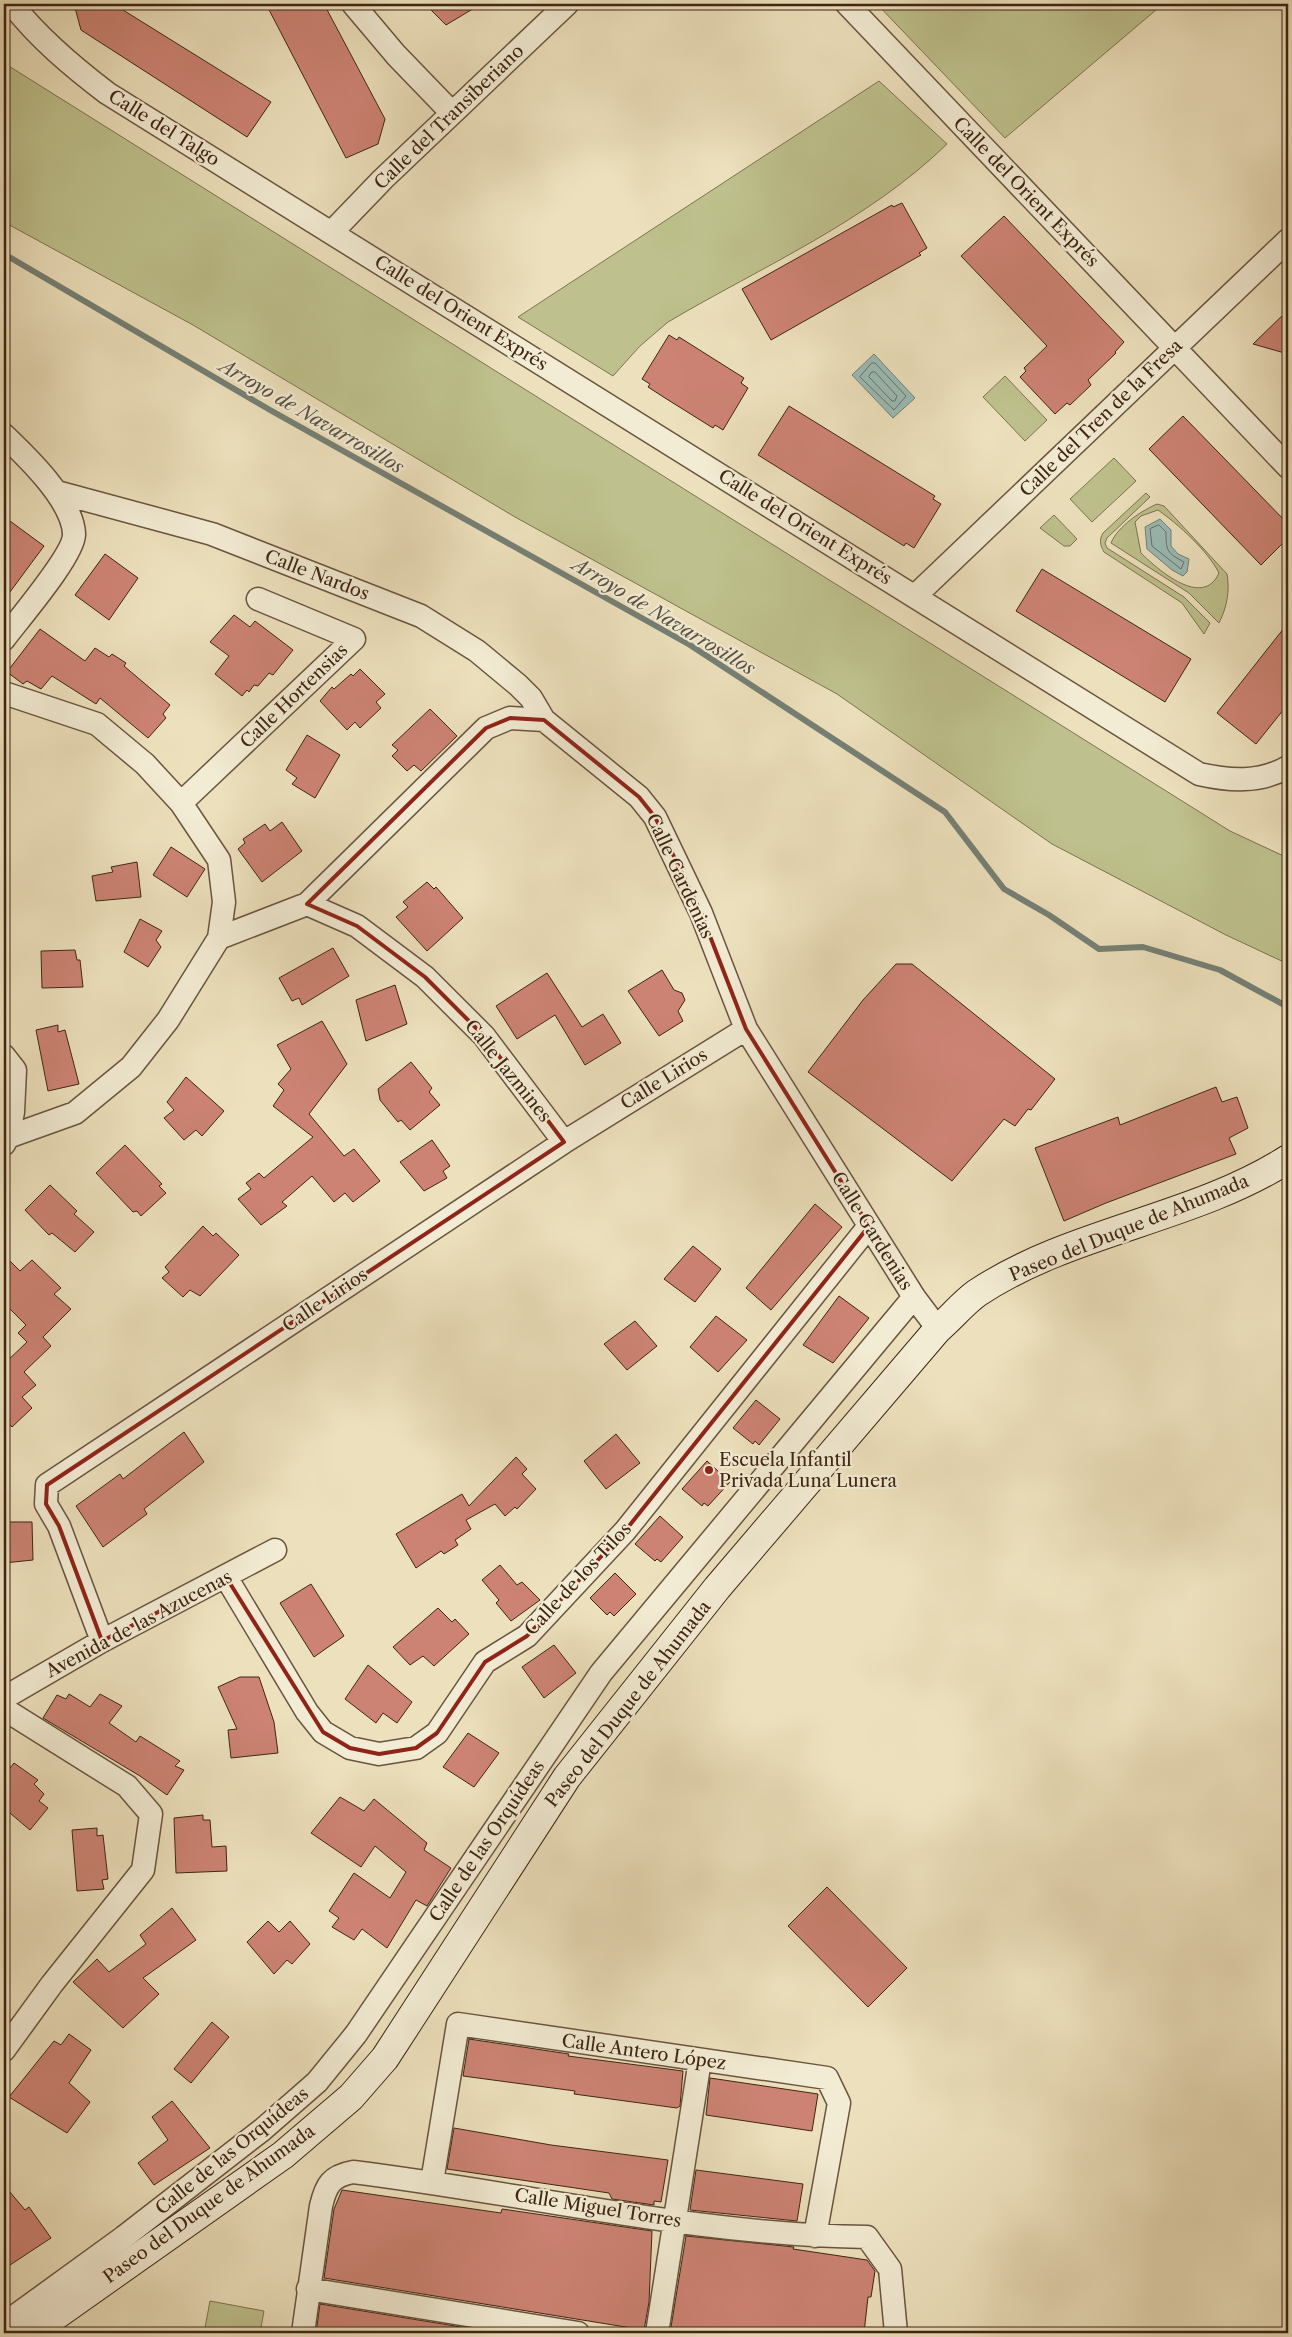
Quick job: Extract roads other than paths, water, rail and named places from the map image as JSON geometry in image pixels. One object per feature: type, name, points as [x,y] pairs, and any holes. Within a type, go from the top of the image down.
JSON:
[{"type":"main road","name":"Paseo del Duque de Ahumada","points":[[31,2333],[282,2155],[351,2098],[385,2058],[567,1777],[717,1588],[938,1329],[976,1294],[1011,1273],[1086,1242],[1174,1212],[1267,1173],[1288,1159]]},
{"type":"street","name":"Calle del Talgo","points":[[12,4],[42,38],[85,76],[107,92],[332,232]]},
{"type":"street","points":[[353,4],[396,56],[452,113]]},
{"type":"street","name":"Calle del Transiberiano","points":[[332,232],[452,113],[567,4]]},
{"type":"street","name":"Calle del Orient Exprés","points":[[847,4],[1288,467]]},
{"type":"street","name":"Calle del Orient Exprés","points":[[332,232],[1199,774],[1226,780],[1272,776],[1288,767]]},
{"type":"street","name":"Calle del Tren de la Fresa","points":[[915,596],[1288,240]]},
{"type":"street","points":[[4,435],[56,492],[69,513],[74,535],[70,552],[4,639]]},
{"type":"street","name":"Calle Nardos","points":[[56,492],[212,534],[421,616],[477,651],[504,673],[531,698],[544,720]]},
{"type":"street","name":"Calle Hortensias","points":[[181,803],[354,639],[258,599]]},
{"type":"street","points":[[4,693],[97,724],[145,764],[181,803],[219,860],[224,902],[219,938],[168,1020],[131,1067],[75,1113],[6,1140]]},
{"type":"street","points":[[219,938],[307,904],[486,728],[510,718],[544,720]]},
{"type":"street","name":"Calle Gardenias","points":[[544,720],[639,797],[655,817],[701,913],[746,1028],[914,1297],[938,1329]]},
{"type":"street","name":"Calle Jazmines","points":[[307,904],[357,926],[425,977],[484,1036],[564,1142]]},
{"type":"street","name":"Calle Lirios","points":[[102,1641],[59,1526],[46,1504],[47,1485],[564,1142],[746,1028]]},
{"type":"street","points":[[4,1056],[15,1070],[13,1112],[6,1140]]},
{"type":"street","name":"Calle de los Tilos","points":[[226,1577],[307,1712],[323,1732],[350,1748],[378,1754],[416,1748],[437,1733],[485,1662],[527,1636],[626,1531],[869,1226]]},
{"type":"street","name":"Calle de las Orquídeas","points":[[4,2324],[124,2237],[262,2130],[317,2082],[356,2034],[601,1673],[914,1297]]},
{"type":"street","name":"Avenida de las Azucenas","points":[[4,1698],[102,1641],[275,1550]]},
{"type":"street","points":[[4,1709],[127,1786],[151,1814],[143,1870],[52,1984],[4,2050]]},
{"type":"street","name":"Calle Antero López","points":[[432,2182],[458,2024],[827,2078],[838,2103],[815,2236]]},
{"type":"street","points":[[657,2333],[700,2060]]},
{"type":"street","name":"Calle Miguel Torres","points":[[308,2289],[321,2206],[330,2180],[341,2174],[353,2172],[432,2182],[675,2220],[815,2236],[867,2237],[890,2269],[896,2333]]},
{"type":"street","points":[[302,2333],[308,2289],[578,2333]]},
{"type":"water","points":[[874,354],[915,398],[893,418],[852,375]]},
{"type":"water","points":[[1160,519],[1171,530],[1171,546],[1178,554],[1189,559],[1187,572],[1183,576],[1172,570],[1147,549],[1145,527]]},
{"type":"waterway","name":"Arroyo de Navarrosillos","points":[[4,254],[270,410],[690,645],[945,812],[1004,889],[1049,915],[1099,949],[1143,947],[1220,970],[1288,1007]]},
{"type":"place","name":"Escuela Infantil Privada Luna Lunera","points":[[709,1470]]}]
